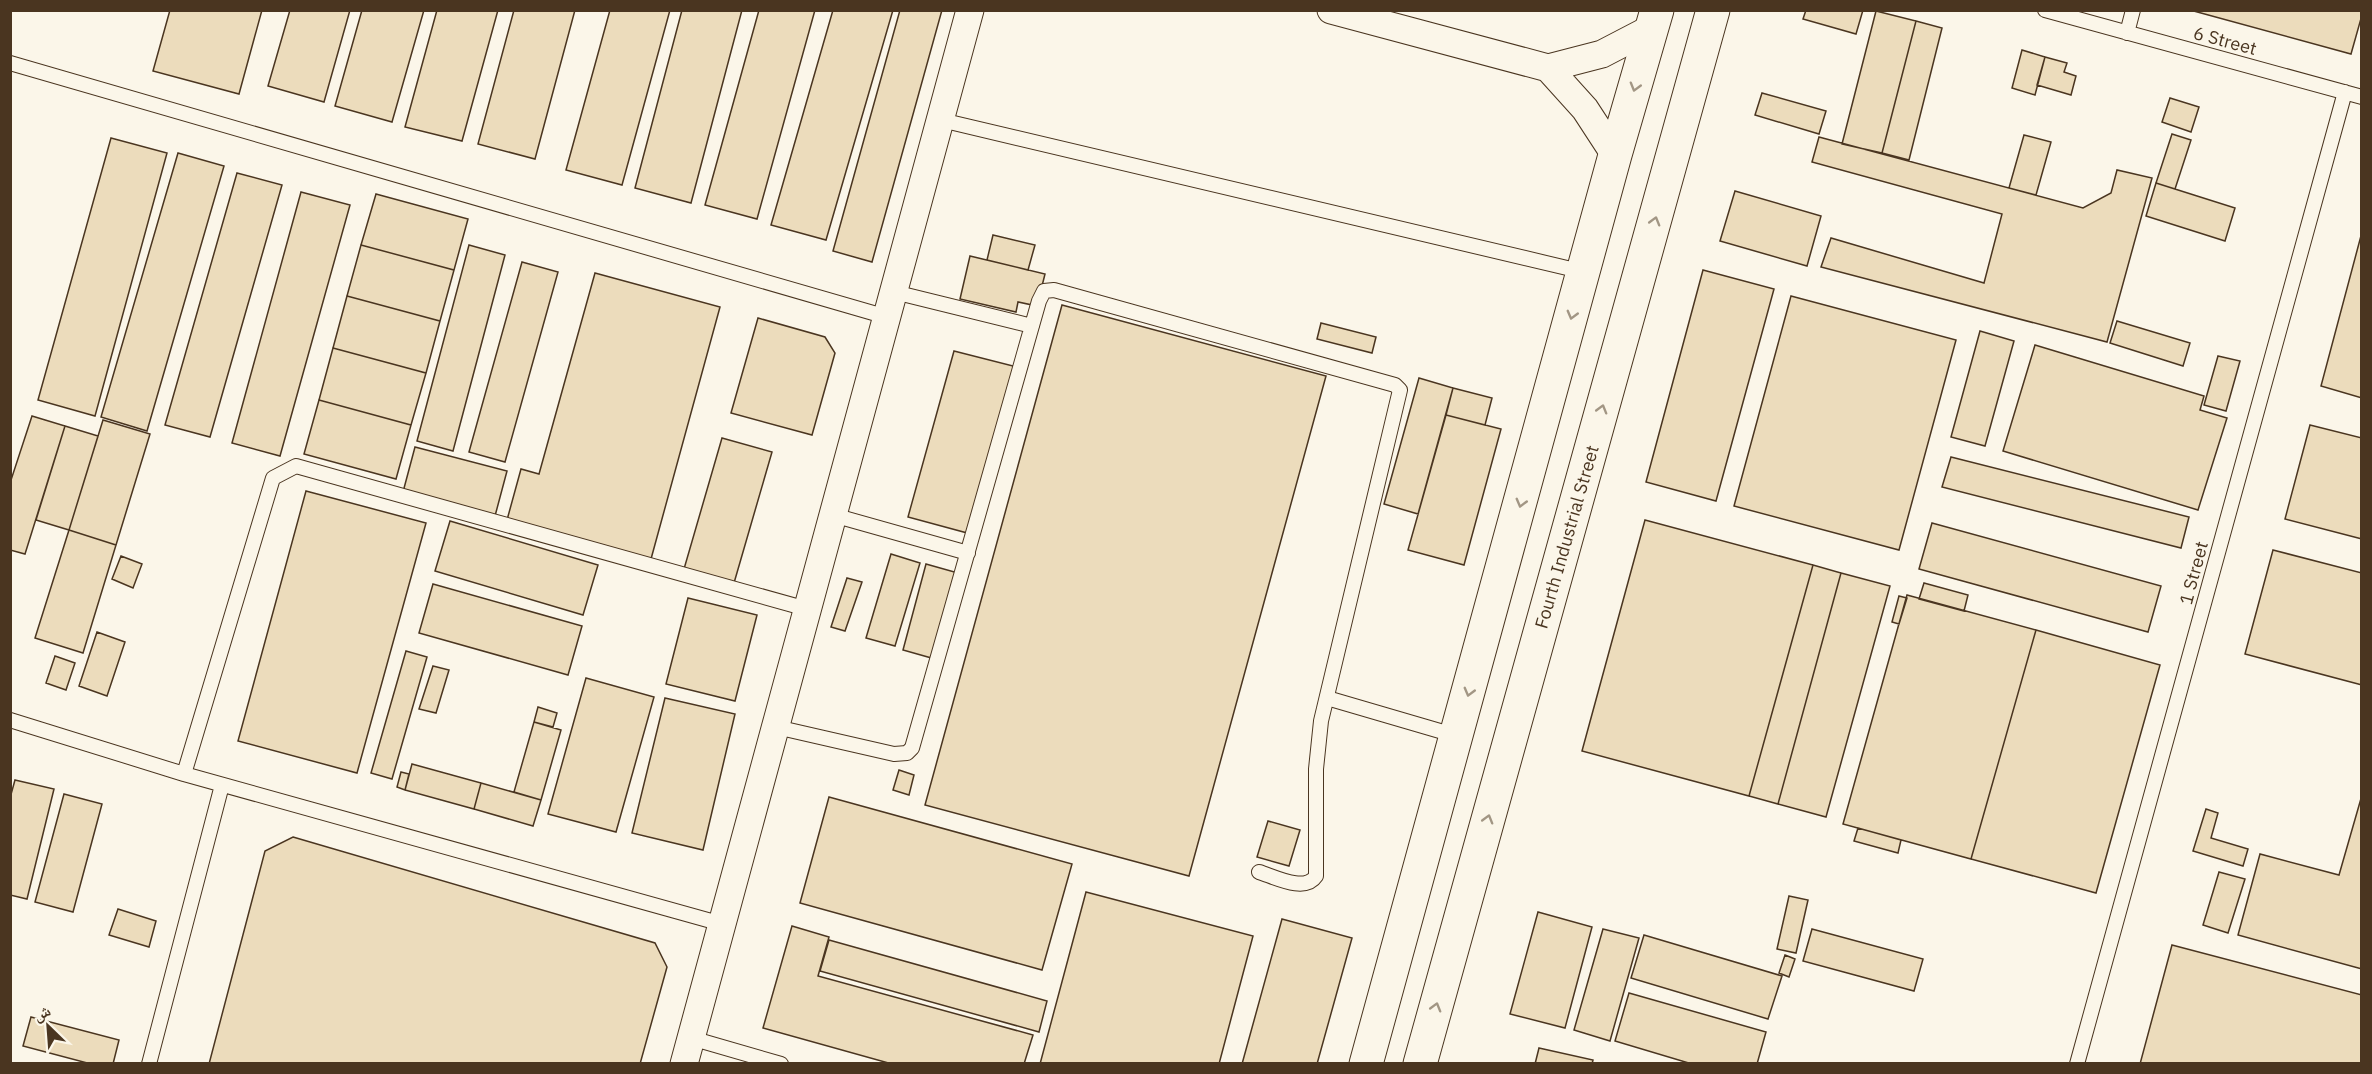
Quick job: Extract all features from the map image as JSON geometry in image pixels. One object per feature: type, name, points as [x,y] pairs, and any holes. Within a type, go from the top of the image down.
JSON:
[{"type":"main road","name":"Fourth Industrial Street","points":[[1420,1064],[1713,10]]},
{"type":"main road","points":[[1366,1064],[1615,155],[1655,19]]},
{"type":"street","points":[[687,1051],[970,10]]},
{"type":"street","points":[[1331,10],[1548,68],[1602,54],[1655,19]]},
{"type":"street","points":[[1548,68],[1585,109],[1615,155]]},
{"type":"lane","name":"6 Street","points":[[2045,10],[2361,97]]},
{"type":"lane","points":[[2127,33],[2133,10]]},
{"type":"lane","points":[[10,63],[891,305],[1032,326]]},
{"type":"lane","name":"1 Street","points":[[2077,1064],[2345,92]]},
{"type":"lane","points":[[940,120],[1584,272]]},
{"type":"lane","points":[[776,727],[894,754],[907,753],[915,742],[1032,326],[1044,291],[1054,290],[1399,388],[1327,698],[1316,769],[1316,876],[1308,884],[1302,885],[1259,872]]},
{"type":"lane","points":[[184,774],[273,478],[296,466],[807,609]]},
{"type":"lane","points":[[833,515],[968,553]]},
{"type":"lane","points":[[1327,698],[1457,736]]},
{"type":"lane","points":[[10,720],[222,785],[722,924]]},
{"type":"lane","points":[[149,1064],[222,785]]},
{"type":"lane","points":[[687,1051],[781,1064]]},
{"type":"building","points":[[170,10],[262,10],[239,94],[153,71]]},
{"type":"building","points":[[290,10],[350,10],[324,102],[268,86]]},
{"type":"building","points":[[362,10],[424,10],[392,122],[335,106]]},
{"type":"building","points":[[437,10],[498,10],[462,141],[405,127]]},
{"type":"building","points":[[514,10],[575,10],[535,159],[478,144]]},
{"type":"building","points":[[610,10],[670,10],[622,185],[566,170]]},
{"type":"building","points":[[682,10],[742,10],[691,203],[635,188]]},
{"type":"building","points":[[759,10],[815,10],[757,219],[705,205]]},
{"type":"building","points":[[833,10],[893,10],[826,240],[771,225]]},
{"type":"building","points":[[900,10],[942,10],[872,262],[833,251]]},
{"type":"building","points":[[1806,10],[1863,10],[1856,34],[1803,19]]},
{"type":"building","points":[[2190,10],[2362,10],[2362,15],[2351,54]]},
{"type":"building","points":[[1876,11],[1916,21],[1882,153],[1842,144]]},
{"type":"building","points":[[1916,21],[1942,28],[1909,160],[1882,153]]},
{"type":"building","points":[[2022,50],[2045,57],[2035,95],[2012,88]]},
{"type":"building","points":[[2045,57],[2067,63],[2064,72],[2076,76],[2071,95],[2037,85]]},
{"type":"building","points":[[1762,93],[1826,111],[1819,134],[1755,115]]},
{"type":"building","points":[[2170,98],[2199,107],[2191,132],[2162,122]]},
{"type":"building","points":[[2172,134],[2191,140],[2175,189],[2156,183]]},
{"type":"building","points":[[2024,135],[2051,142],[2036,195],[2009,188]]},
{"type":"building","points":[[1819,137],[2083,208],[2111,193],[2117,170],[2152,178],[2107,342],[1821,267],[1831,238],[1984,283],[2002,214],[1812,162]]},
{"type":"building","points":[[111,138],[167,153],[95,416],[38,400]]},
{"type":"building","points":[[178,153],[224,166],[147,431],[101,417]]},
{"type":"building","points":[[237,173],[282,185],[210,437],[165,425]]},
{"type":"building","points":[[2156,183],[2235,208],[2225,241],[2146,216]]},
{"type":"building","points":[[1735,191],[1821,216],[1807,266],[1720,241]]},
{"type":"building","points":[[301,192],[350,205],[280,456],[232,443]]},
{"type":"building","points":[[376,194],[468,219],[454,270],[361,245]]},
{"type":"building","points":[[2362,232],[2362,398],[2321,386]]},
{"type":"building","points":[[993,235],[1035,245],[1028,270],[987,260]]},
{"type":"building","points":[[361,245],[454,270],[440,321],[347,296]]},
{"type":"building","points":[[469,245],[505,255],[453,451],[417,441]]},
{"type":"building","points":[[970,256],[1045,274],[1037,306],[1018,302],[1016,312],[960,299]]},
{"type":"building","points":[[522,262],[558,272],[505,462],[469,452]]},
{"type":"building","points":[[1703,270],[1774,289],[1716,501],[1646,482]]},
{"type":"building","points":[[595,273],[720,307],[651,559],[507,520],[521,469],[539,474]]},
{"type":"building","points":[[347,296],[440,321],[426,373],[333,348]]},
{"type":"building","points":[[1791,296],[1956,340],[1899,550],[1734,506]]},
{"type":"building","points":[[1062,305],[1326,376],[1189,876],[925,805]]},
{"type":"building","points":[[758,318],[825,337],[835,353],[812,435],[731,413]]},
{"type":"building","points":[[2117,321],[2190,343],[2183,366],[2110,343]]},
{"type":"building","points":[[1321,323],[1376,337],[1372,353],[1317,339]]},
{"type":"building","points":[[1980,331],[2014,341],[1985,446],[1951,437]]},
{"type":"building","points":[[2035,345],[2204,396],[2200,410],[2227,418],[2198,510],[2003,451]]},
{"type":"building","points":[[333,348],[426,373],[411,425],[319,400]]},
{"type":"building","points":[[954,351],[1017,367],[971,534],[908,517]]},
{"type":"building","points":[[2218,356],[2240,361],[2226,411],[2204,405]]},
{"type":"building","points":[[1419,378],[1453,388],[1418,514],[1384,504]]},
{"type":"building","points":[[1453,388],[1492,398],[1485,425],[1446,415]]},
{"type":"building","points":[[319,400],[411,425],[396,479],[304,454]]},
{"type":"building","points":[[1446,415],[1501,429],[1464,565],[1408,550]]},
{"type":"building","points":[[32,416],[65,426],[25,554],[10,550],[10,483]]},
{"type":"building","points":[[103,420],[150,434],[116,545],[69,530]]},
{"type":"building","points":[[2310,425],[2362,438],[2362,539],[2285,519]]},
{"type":"building","points":[[65,426],[98,436],[69,530],[36,520]]},
{"type":"building","points":[[722,438],[772,452],[734,583],[684,569]]},
{"type":"building","points":[[415,447],[507,471],[495,516],[403,492]]},
{"type":"building","points":[[1951,457],[2189,517],[2181,548],[1942,487]]},
{"type":"building","points":[[306,491],[426,523],[357,773],[238,741]]},
{"type":"building","points":[[1645,520],[1813,565],[1749,796],[1582,751]]},
{"type":"building","points":[[450,521],[598,565],[583,615],[435,571]]},
{"type":"building","points":[[1932,523],[2161,586],[2148,632],[1919,569]]},
{"type":"building","points":[[69,530],[116,545],[83,653],[35,638]]},
{"type":"building","points":[[2273,550],[2362,573],[2362,685],[2245,654]]},
{"type":"building","points":[[891,554],[920,563],[895,646],[866,638]]},
{"type":"building","points":[[121,556],[142,564],[133,588],[112,579]]},
{"type":"building","points":[[926,564],[958,573],[935,659],[903,650]]},
{"type":"building","points":[[1813,565],[1841,573],[1778,804],[1749,796]]},
{"type":"building","points":[[1841,573],[1890,586],[1826,817],[1778,804]]},
{"type":"building","points":[[847,578],[862,582],[845,631],[831,627]]},
{"type":"building","points":[[1924,583],[1968,595],[1964,611],[1919,599]]},
{"type":"building","points":[[433,584],[582,626],[568,675],[419,633]]},
{"type":"building","points":[[1907,595],[2036,630],[1971,859],[1843,824]]},
{"type":"building","points":[[1899,596],[1907,598],[1899,624],[1892,622]]},
{"type":"building","points":[[688,598],[757,615],[735,701],[666,684]]},
{"type":"building","points":[[2036,630],[2160,665],[2096,893],[1971,859]]},
{"type":"building","points":[[97,632],[125,642],[107,696],[79,686]]},
{"type":"building","points":[[406,651],[427,657],[392,779],[371,773]]},
{"type":"building","points":[[55,656],[75,663],[66,690],[46,683]]},
{"type":"building","points":[[433,666],[449,670],[436,713],[419,709]]},
{"type":"building","points":[[586,678],[654,697],[616,832],[548,814]]},
{"type":"building","points":[[665,698],[735,714],[703,850],[632,833]]},
{"type":"building","points":[[538,707],[557,713],[553,727],[534,722]]},
{"type":"building","points":[[534,722],[561,730],[541,800],[514,792]]},
{"type":"building","points":[[412,764],[481,783],[474,809],[405,790]]},
{"type":"building","points":[[899,770],[914,775],[909,795],[893,790]]},
{"type":"building","points":[[401,772],[409,774],[405,790],[397,787]]},
{"type":"building","points":[[15,780],[54,789],[27,899],[10,895],[10,798]]},
{"type":"building","points":[[481,783],[541,800],[533,826],[474,809]]},
{"type":"building","points":[[64,794],[102,804],[73,912],[35,902]]},
{"type":"building","points":[[2362,795],[2362,969],[2238,935],[2260,854],[2339,875]]},
{"type":"building","points":[[829,797],[1072,864],[1042,970],[800,903]]},
{"type":"building","points":[[2206,809],[2218,813],[2211,838],[2248,849],[2243,866],[2193,851]]},
{"type":"building","points":[[1268,821],[1300,830],[1289,866],[1257,857]]},
{"type":"building","points":[[1858,828],[1901,840],[1898,853],[1854,841]]},
{"type":"building","points":[[293,837],[655,943],[667,967],[640,1064],[209,1064],[265,851]]},
{"type":"building","points":[[2219,872],[2245,879],[2228,933],[2203,925]]},
{"type":"building","points":[[1086,892],[1253,936],[1219,1064],[1040,1064]]},
{"type":"building","points":[[1789,896],[1808,900],[1796,953],[1777,949]]},
{"type":"building","points":[[118,909],[156,921],[149,947],[109,935]]},
{"type":"building","points":[[1538,912],[1592,927],[1565,1028],[1510,1014]]},
{"type":"building","points":[[1282,919],[1352,938],[1317,1064],[1242,1064]]},
{"type":"building","points":[[792,926],[829,937],[818,976],[1033,1035],[1024,1064],[892,1064],[763,1028]]},
{"type":"building","points":[[1603,929],[1639,938],[1610,1041],[1574,1030]]},
{"type":"building","points":[[1812,929],[1923,959],[1914,991],[1803,961]]},
{"type":"building","points":[[1644,935],[1782,976],[1768,1019],[1631,978]]},
{"type":"building","points":[[829,940],[1047,1001],[1039,1032],[820,971]]},
{"type":"building","points":[[2172,945],[2362,995],[2362,1064],[2140,1064]]},
{"type":"building","points":[[1785,955],[1795,959],[1789,977],[1779,973]]},
{"type":"building","points":[[1629,993],[1766,1032],[1757,1064],[1692,1064],[1615,1041]]},
{"type":"building","points":[[31,1017],[119,1040],[113,1064],[91,1064],[23,1046]]},
{"type":"building","points":[[1539,1048],[1593,1060],[1592,1064],[1535,1064]]}]
